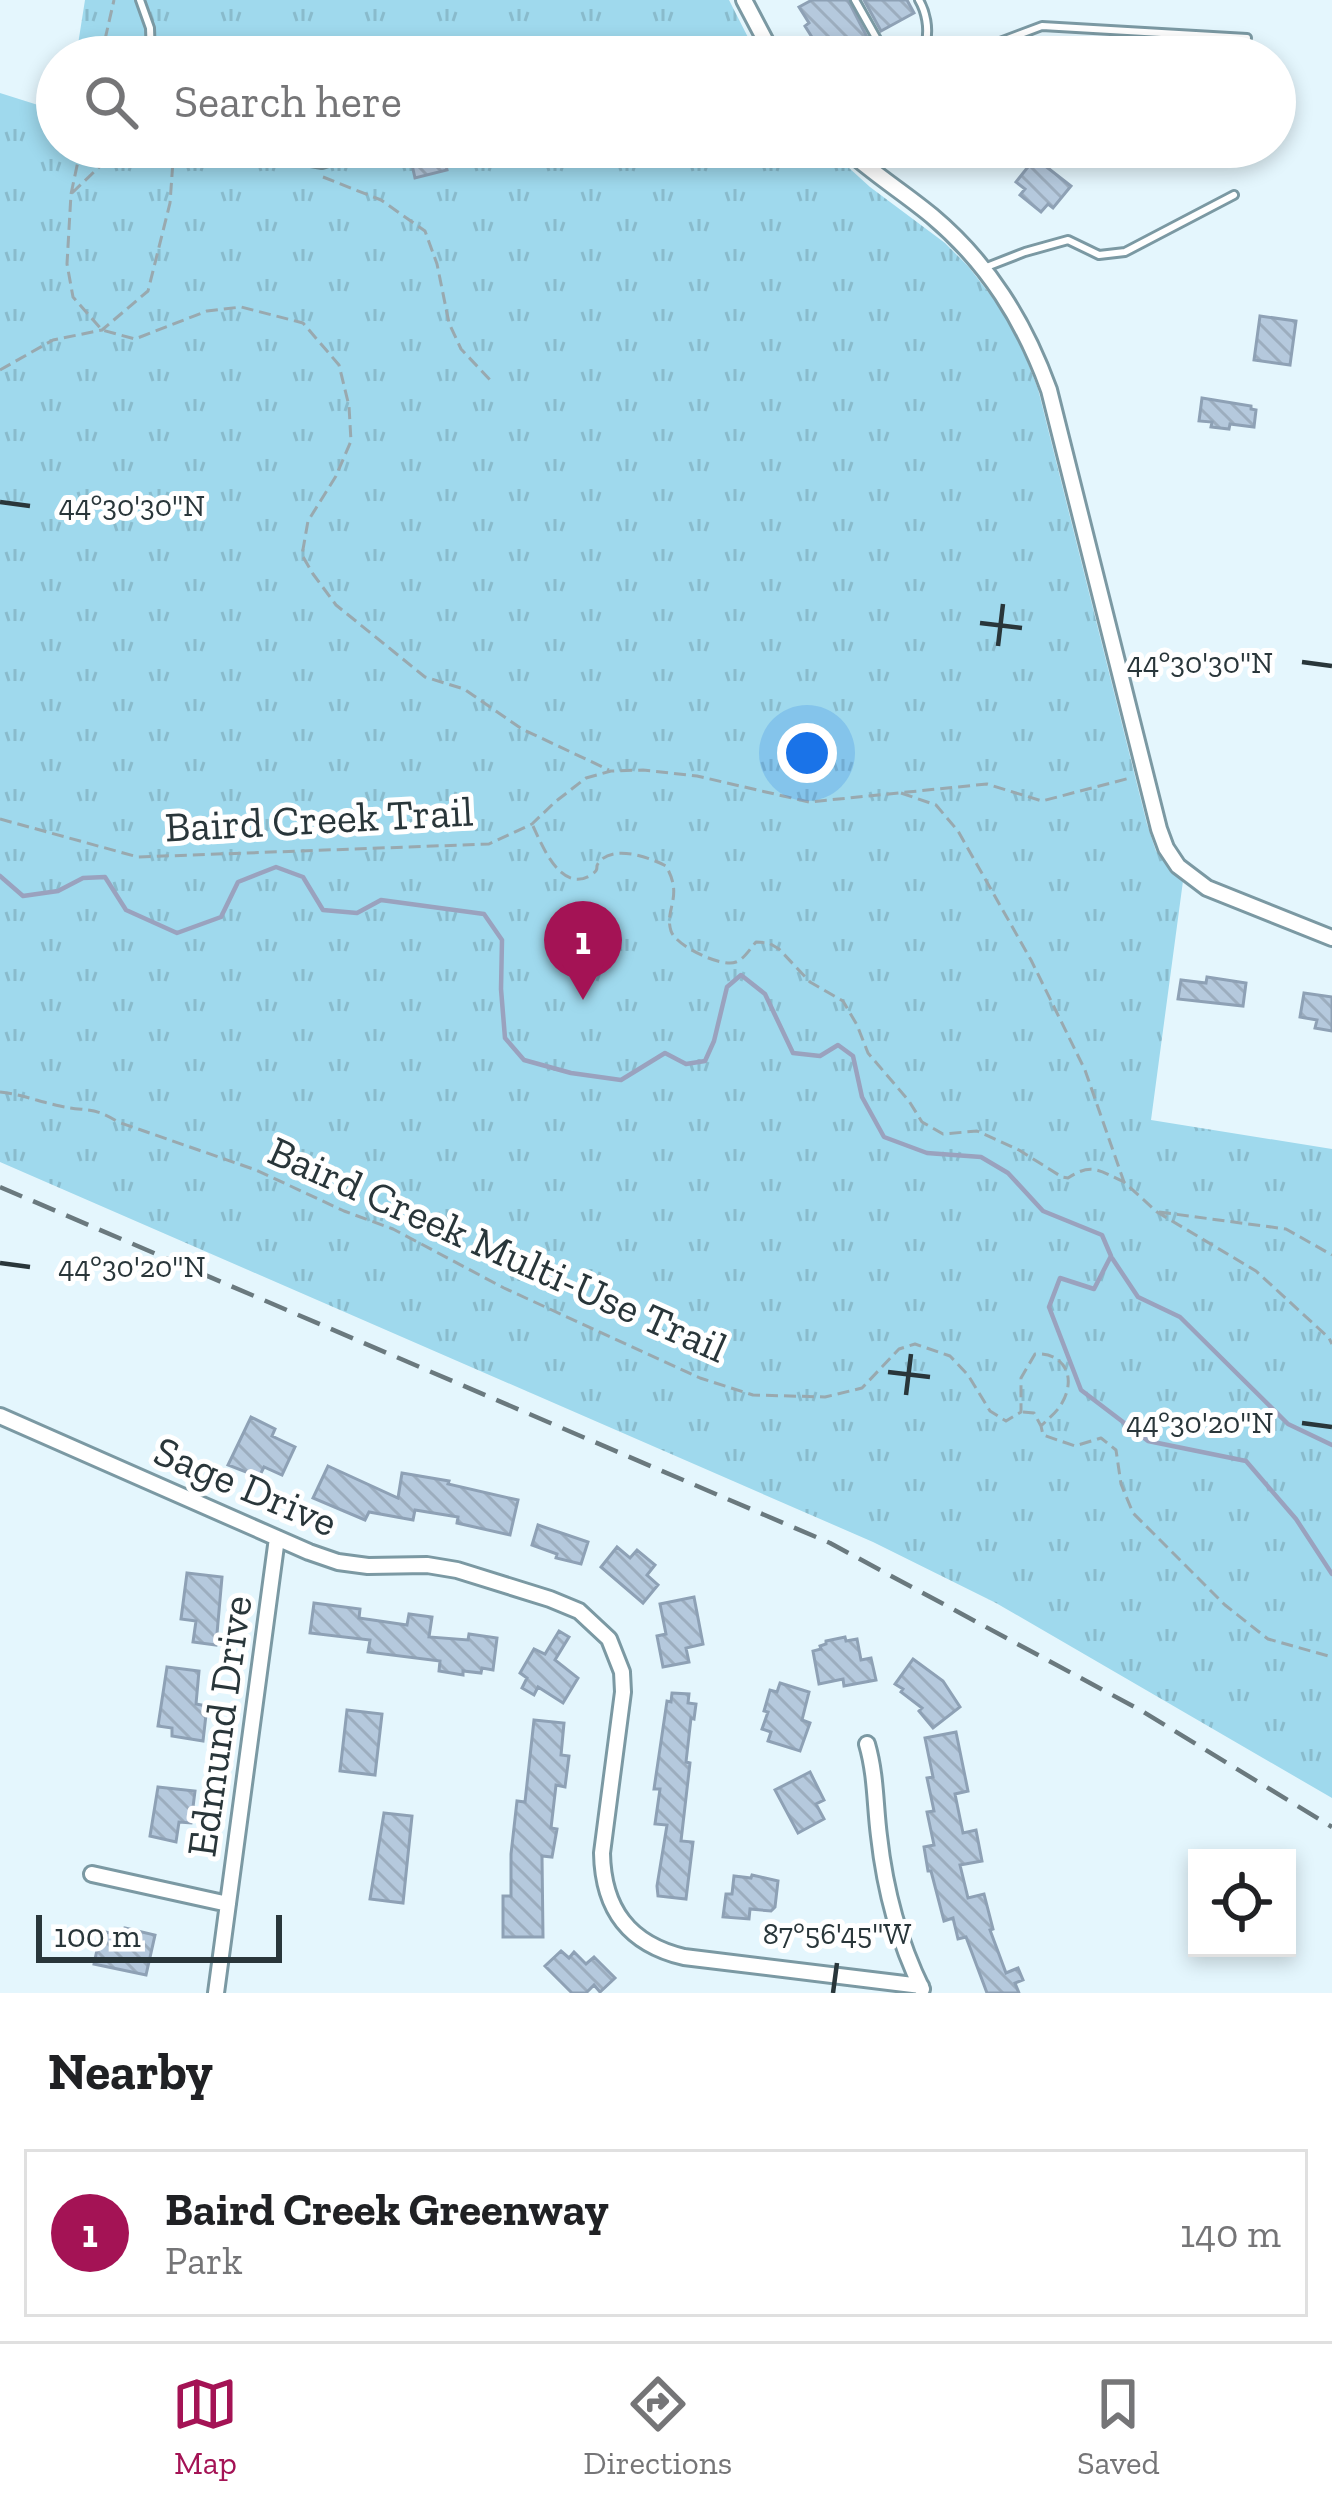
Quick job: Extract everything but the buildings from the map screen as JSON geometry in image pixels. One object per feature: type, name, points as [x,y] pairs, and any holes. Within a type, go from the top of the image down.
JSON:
[{"type":"street","points":[[744,0],[763,36]]},
{"type":"street","points":[[867,168],[956,238],[984,268],[1023,327],[1049,390],[1166,848],[1178,866],[1207,888],[1332,938]]},
{"type":"street","name":"Sage Drive","points":[[0,1416],[338,1562],[457,1570],[579,1611],[617,1654],[623,1692],[602,1853],[606,1890],[632,1933],[649,1945],[684,1957],[923,1989]]},
{"type":"street","name":"Edmund Drive","points":[[216,1993],[277,1538]]},
{"type":"street","points":[[867,1744],[883,1872],[904,1949],[923,1989]]},
{"type":"street","points":[[92,1874],[228,1904]]},
{"type":"lane","points":[[140,0],[150,36]]},
{"type":"lane","points":[[855,0],[877,36]]},
{"type":"lane","points":[[919,0],[927,36]]},
{"type":"lane","points":[[1016,36],[1042,26],[1212,36]]},
{"type":"lane","points":[[984,268],[1068,241],[1099,255],[1125,252],[1234,196]]},
{"type":"path","points":[[106,36],[114,0]]},
{"type":"path","points":[[76,168],[67,263],[73,297],[102,330]]},
{"type":"path","points":[[70,194],[98,168]]},
{"type":"path","points":[[102,330],[148,291],[170,202],[172,168]]},
{"type":"path","points":[[322,168],[322,176],[381,200],[424,231],[437,264],[449,323],[461,349],[493,383]]},
{"type":"path","points":[[0,370],[53,340],[102,330],[135,339],[206,311],[241,307],[303,323],[339,364],[351,441],[308,521],[302,554],[314,574],[336,605],[425,677],[464,689],[522,729],[611,771],[697,776],[809,802],[987,784],[1042,802],[1145,774]]},
{"type":"path","name":"Baird Creek Trail","points":[[0,819],[138,857],[489,844],[532,824],[586,778],[611,771]]},
{"type":"path","points":[[900,793],[936,805],[958,831],[1031,960],[1085,1070],[1124,1182]]},
{"type":"path","points":[[532,824],[562,874],[584,878],[593,874],[602,859],[626,854],[666,866],[675,890],[670,929],[678,941],[722,964],[742,959],[756,943],[779,949],[810,982],[843,1001],[868,1053],[922,1122],[943,1134],[976,1131],[1019,1150],[1062,1178],[1092,1169],[1124,1182],[1157,1212],[1256,1271],[1332,1344]]},
{"type":"path","name":"Baird Creek Multi-Use Trail","points":[[0,1092],[64,1108],[98,1109],[118,1122],[256,1170],[328,1205],[394,1229],[504,1288],[700,1378],[736,1390],[753,1395],[825,1397],[862,1388],[899,1349],[915,1344],[950,1356],[968,1375],[990,1412],[1006,1421],[1022,1412]]},
{"type":"path","points":[[1157,1212],[1286,1229],[1332,1255]]},
{"type":"path","points":[[1041,1426],[1060,1408],[1070,1374],[1049,1353],[1035,1354],[1021,1378],[1022,1412],[1034,1413],[1043,1435],[1075,1446],[1101,1438],[1115,1450],[1133,1513],[1225,1605],[1268,1639],[1332,1657]]},
{"type":"green space","points":[[85,0],[729,0],[747,36],[79,36]]},
{"type":"green space","points":[[0,93],[36,104],[36,168],[849,168],[968,266],[1013,324],[1038,389],[1147,824],[1156,851],[1183,881],[1151,1120],[1332,1149],[1332,1798],[996,1603],[873,1542],[0,1162]]},
{"type":"waterway","points":[[0,876],[23,896],[58,891],[83,878],[105,877],[126,910],[177,933],[221,917],[238,882],[276,867],[303,877],[323,910],[357,913],[381,900],[484,914],[502,940],[505,1038],[524,1060],[621,1080],[665,1053],[686,1064],[705,1061],[727,987],[741,975],[765,994],[793,1053],[820,1056],[838,1045],[853,1056],[862,1097],[884,1137],[927,1153],[981,1157],[1008,1173],[1043,1211],[1102,1235],[1111,1256],[1094,1289],[1060,1278],[1049,1307],[1081,1390],[1148,1441],[1246,1461],[1296,1519],[1332,1574]]},
{"type":"waterway","points":[[1112,1258],[1138,1297],[1180,1317],[1288,1424],[1332,1445]]},
{"type":"railway","points":[[0,1187],[830,1543],[1142,1711],[1332,1827]]},
{"type":"place","name":"Baird Creek Greenway","points":[[583,1000]]}]
